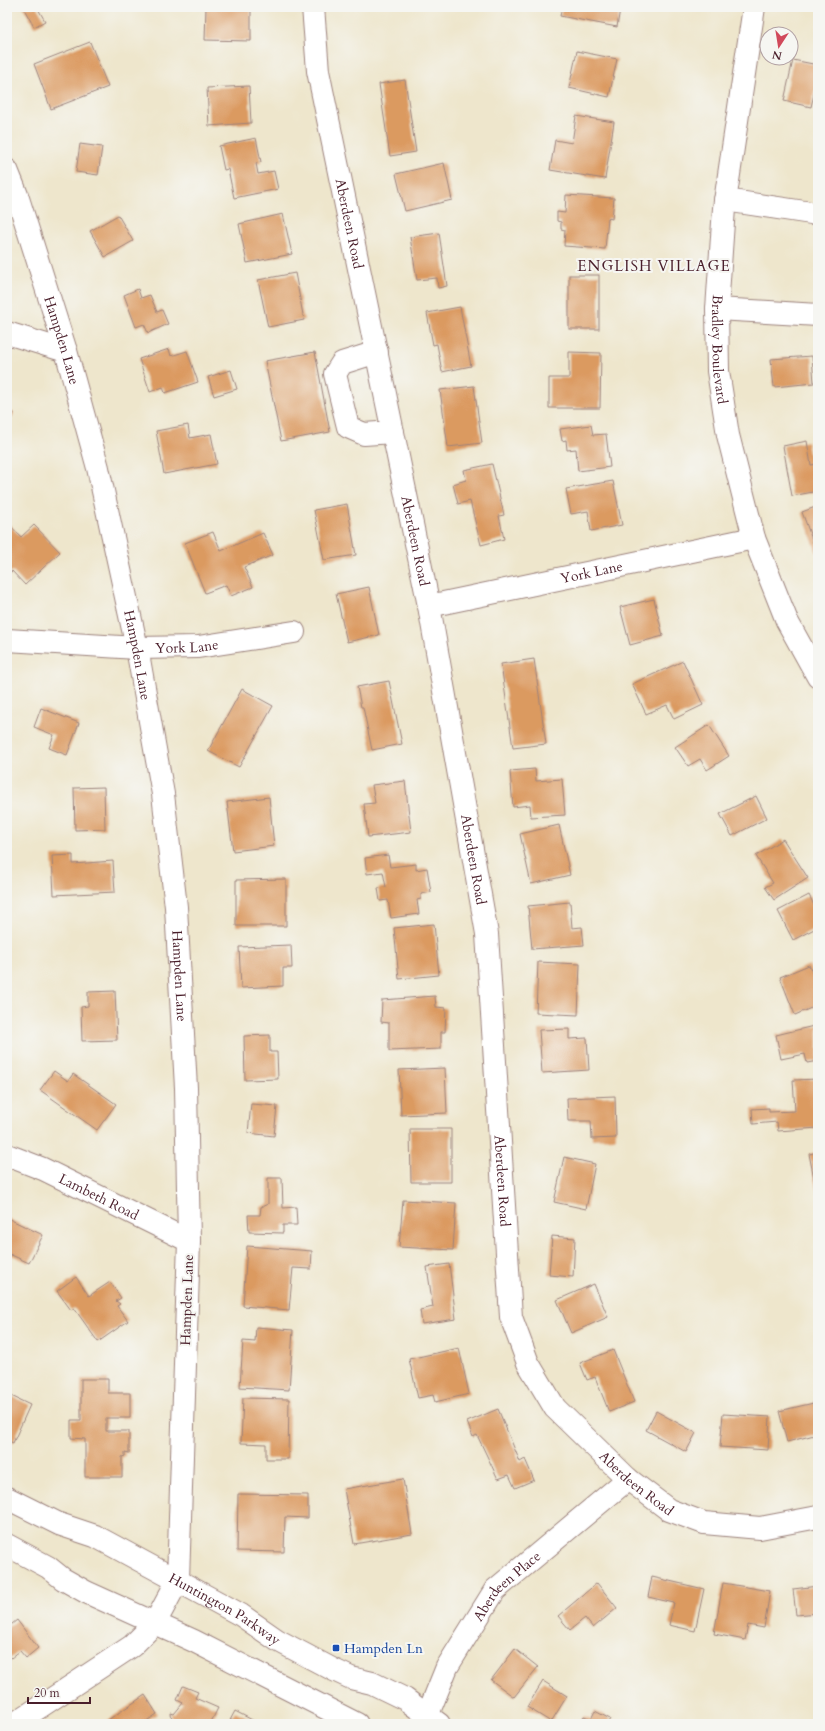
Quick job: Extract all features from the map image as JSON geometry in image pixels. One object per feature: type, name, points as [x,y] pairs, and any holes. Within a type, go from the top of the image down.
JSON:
[{"type":"street","name":"Aberdeen Road","points":[[313,7],[318,71],[429,606],[487,934],[511,1317],[528,1363],[555,1408],[628,1478],[669,1510],[704,1523],[760,1528],[818,1516]]},
{"type":"street","name":"Bradley Boulevard","points":[[754,7],[725,200],[717,309],[718,371],[728,435],[754,538],[787,621],[818,677]]},
{"type":"street","name":"Hampden Lane","points":[[7,170],[17,195],[66,351],[98,468],[137,648],[163,794],[176,907],[186,1088],[189,1242],[178,1580],[155,1623],[132,1646],[14,1724]]},
{"type":"street","points":[[725,200],[818,214]]},
{"type":"street","points":[[717,309],[818,315]]},
{"type":"street","points":[[7,333],[66,351]]},
{"type":"street","points":[[377,352],[342,363],[336,374],[348,427],[364,434],[393,432]]},
{"type":"street","name":"York Lane","points":[[429,606],[754,538]]},
{"type":"street","name":"York Lane","points":[[7,640],[137,648],[198,647],[294,632]]},
{"type":"street","name":"Lambeth Road","points":[[7,1154],[43,1169],[189,1242]]},
{"type":"street","name":"Aberdeen Place","points":[[430,1721],[447,1667],[495,1590],[628,1478]]},
{"type":"street","name":"Huntington Parkway","points":[[7,1498],[59,1524],[95,1536],[241,1614],[277,1640],[334,1670],[389,1690],[405,1699],[430,1721]]},
{"type":"street","points":[[7,1545],[48,1567],[63,1579],[86,1592],[194,1641],[357,1724]]},
{"type":"building","points":[[23,7],[37,7],[45,21],[34,27]]},
{"type":"building","points":[[206,7],[251,7],[251,41],[205,40]]},
{"type":"building","points":[[562,7],[631,7],[630,11],[620,9],[617,27],[560,16]]},
{"type":"building","points":[[90,42],[108,87],[51,109],[34,64]]},
{"type":"building","points":[[577,51],[617,59],[609,97],[569,88]]},
{"type":"building","points":[[799,61],[818,65],[818,91],[815,90],[811,107],[784,101],[792,66],[799,66]]},
{"type":"building","points":[[405,80],[416,152],[390,156],[379,84]]},
{"type":"building","points":[[249,86],[251,123],[209,126],[207,88]]},
{"type":"building","points":[[576,116],[614,122],[605,179],[550,170],[555,140],[572,143]]},
{"type":"building","points":[[256,138],[261,162],[256,163],[258,174],[274,171],[278,189],[234,198],[228,169],[224,170],[219,146]]},
{"type":"building","points":[[80,144],[102,147],[98,175],[76,172]]},
{"type":"building","points":[[444,163],[452,200],[405,211],[396,174]]},
{"type":"building","points":[[566,195],[614,198],[612,219],[608,218],[605,249],[564,246],[565,230],[561,229],[561,222],[557,221],[557,212],[565,213]]},
{"type":"building","points":[[283,214],[292,254],[247,263],[239,224]]},
{"type":"building","points":[[118,215],[133,241],[105,257],[90,231]]},
{"type":"building","points":[[439,233],[447,286],[438,288],[437,278],[417,280],[410,237]]},
{"type":"building","points":[[295,273],[304,320],[268,327],[258,280]]},
{"type":"building","points":[[569,275],[599,275],[599,329],[569,329]]},
{"type":"building","points":[[138,289],[141,298],[150,295],[157,312],[162,310],[168,324],[148,333],[144,324],[136,327],[124,295]]},
{"type":"building","points":[[460,307],[471,366],[442,372],[437,344],[433,345],[427,313]]},
{"type":"building","points":[[169,349],[171,356],[187,351],[198,382],[165,393],[163,387],[150,392],[139,359]]},
{"type":"building","points":[[315,352],[330,432],[281,441],[265,361]]},
{"type":"building","points":[[569,352],[601,353],[600,408],[549,408],[549,378],[569,378]]},
{"type":"building","points":[[812,356],[814,383],[774,387],[771,359]]},
{"type":"building","points":[[231,370],[237,389],[214,396],[208,377]]},
{"type":"building","points":[[474,386],[482,443],[448,447],[440,390]]},
{"type":"building","points":[[7,409],[14,413],[7,427]]},
{"type":"building","points":[[188,425],[190,438],[211,434],[217,464],[164,474],[156,431]]},
{"type":"building","points":[[591,425],[593,435],[606,434],[610,467],[578,471],[576,449],[567,450],[566,440],[562,441],[560,429]]},
{"type":"building","points":[[807,441],[811,465],[818,464],[818,491],[792,496],[783,446]]},
{"type":"building","points":[[492,464],[504,515],[499,516],[504,539],[481,545],[470,501],[458,504],[453,484],[466,480],[464,470]]},
{"type":"building","points":[[613,481],[622,525],[591,531],[588,511],[571,514],[566,489]]},
{"type":"building","points":[[347,504],[356,555],[324,560],[314,510]]},
{"type":"building","points":[[818,506],[818,556],[802,512]]},
{"type":"building","points":[[8,523],[21,537],[34,525],[60,552],[25,585],[12,571],[7,576]]},
{"type":"building","points":[[213,532],[221,551],[263,533],[273,555],[244,567],[253,587],[231,596],[226,585],[205,593],[185,543]]},
{"type":"building","points":[[369,587],[379,635],[347,642],[336,594]]},
{"type":"building","points":[[654,599],[663,636],[630,645],[620,607]]},
{"type":"building","points":[[534,659],[546,744],[513,748],[501,664]]},
{"type":"building","points":[[683,661],[703,705],[674,719],[667,705],[646,714],[632,684]]},
{"type":"building","points":[[389,681],[402,744],[372,750],[363,707],[361,707],[357,687]]},
{"type":"building","points":[[242,689],[273,706],[239,767],[208,751]]},
{"type":"building","points":[[41,708],[79,723],[67,755],[49,748],[54,735],[34,727]]},
{"type":"building","points":[[709,725],[729,756],[707,770],[700,759],[688,766],[675,747]]},
{"type":"building","points":[[535,769],[536,781],[562,779],[565,815],[531,817],[530,805],[513,807],[510,771]]},
{"type":"building","points":[[405,781],[411,832],[368,837],[364,804],[375,803],[372,785]]},
{"type":"building","points":[[104,787],[105,829],[75,830],[74,788]]},
{"type":"building","points":[[756,796],[767,818],[732,836],[720,814]]},
{"type":"building","points":[[269,797],[274,846],[233,851],[227,802]]},
{"type":"building","points":[[559,825],[570,875],[531,884],[520,834]]},
{"type":"building","points":[[783,839],[808,878],[774,900],[765,887],[773,883],[756,856]]},
{"type":"building","points":[[73,855],[73,864],[113,861],[115,892],[54,895],[52,856]]},
{"type":"building","points":[[388,855],[390,867],[416,864],[416,870],[427,868],[431,892],[421,894],[421,899],[417,900],[419,914],[391,918],[388,900],[380,901],[378,888],[386,887],[383,872],[367,874],[365,858]]},
{"type":"building","points":[[286,879],[286,926],[236,926],[236,880]]},
{"type":"building","points":[[809,895],[818,913],[818,927],[793,940],[778,911]]},
{"type":"building","points":[[570,902],[572,928],[582,927],[584,945],[532,949],[528,906]]},
{"type":"building","points":[[434,924],[439,975],[399,979],[394,928]]},
{"type":"building","points":[[291,945],[292,968],[283,968],[283,986],[241,988],[239,947]]},
{"type":"building","points":[[538,962],[580,964],[578,1015],[536,1013]]},
{"type":"building","points":[[809,965],[818,986],[818,1005],[795,1015],[780,977]]},
{"type":"building","points":[[115,991],[117,1040],[82,1041],[81,1007],[88,1006],[88,992]]},
{"type":"building","points":[[435,996],[436,1007],[446,1008],[445,1032],[441,1032],[441,1049],[389,1051],[389,1023],[381,1022],[382,1000]]},
{"type":"building","points":[[818,1025],[818,1061],[807,1063],[805,1054],[781,1059],[776,1035]]},
{"type":"building","points":[[569,1029],[569,1039],[587,1038],[589,1070],[542,1073],[539,1030]]},
{"type":"building","points":[[270,1035],[270,1052],[277,1052],[278,1079],[245,1080],[244,1036]]},
{"type":"building","points":[[445,1068],[447,1113],[401,1115],[399,1070]]},
{"type":"building","points":[[54,1071],[68,1081],[73,1074],[116,1104],[97,1130],[40,1090]]},
{"type":"building","points":[[818,1079],[818,1128],[778,1131],[777,1122],[753,1124],[752,1109],[769,1108],[769,1112],[795,1111],[793,1080]]},
{"type":"building","points":[[615,1096],[616,1138],[592,1139],[591,1121],[568,1121],[567,1098]]},
{"type":"building","points":[[251,1104],[277,1106],[274,1136],[248,1133]]},
{"type":"building","points":[[410,1129],[451,1129],[451,1182],[411,1182]]},
{"type":"building","points":[[818,1152],[818,1193],[817,1193],[809,1154]]},
{"type":"building","points":[[564,1157],[595,1164],[586,1209],[554,1202]]},
{"type":"building","points":[[268,1178],[282,1178],[283,1208],[296,1207],[297,1225],[283,1225],[283,1233],[249,1232],[248,1215],[260,1215],[261,1207],[268,1204]]},
{"type":"building","points":[[403,1200],[456,1203],[453,1250],[399,1247]]},
{"type":"building","points":[[7,1218],[43,1235],[29,1263],[7,1253]]},
{"type":"building","points":[[552,1236],[575,1238],[573,1277],[549,1275]]},
{"type":"building","points":[[247,1246],[312,1251],[311,1269],[293,1268],[289,1310],[243,1306]]},
{"type":"building","points":[[449,1264],[456,1319],[422,1324],[420,1310],[433,1307],[427,1267]]},
{"type":"building","points":[[76,1277],[89,1296],[110,1282],[121,1298],[116,1301],[120,1304],[117,1306],[128,1321],[98,1342],[74,1308],[71,1310],[57,1291]]},
{"type":"building","points":[[594,1284],[608,1317],[571,1333],[557,1300]]},
{"type":"building","points":[[256,1327],[293,1330],[289,1390],[240,1387],[243,1341],[255,1342]]},
{"type":"building","points":[[459,1348],[469,1394],[435,1402],[433,1395],[418,1398],[409,1359]]},
{"type":"building","points":[[613,1350],[634,1402],[609,1412],[595,1377],[587,1380],[580,1363]]},
{"type":"building","points":[[81,1379],[108,1379],[108,1393],[130,1393],[130,1418],[106,1418],[106,1431],[129,1431],[129,1453],[125,1452],[125,1456],[122,1457],[122,1477],[85,1477],[85,1439],[71,1438],[71,1420],[81,1420]]},
{"type":"building","points":[[7,1394],[30,1405],[13,1443],[7,1440]]},
{"type":"building","points":[[243,1398],[289,1399],[288,1459],[266,1459],[266,1444],[241,1443]]},
{"type":"building","points":[[818,1402],[818,1434],[787,1442],[779,1411]]},
{"type":"building","points":[[498,1409],[520,1462],[525,1459],[534,1480],[515,1488],[509,1475],[498,1479],[477,1435],[473,1437],[467,1422]]},
{"type":"building","points":[[656,1411],[696,1433],[686,1452],[646,1430]]},
{"type":"building","points":[[723,1414],[770,1417],[768,1450],[720,1447]]},
{"type":"building","points":[[403,1479],[412,1534],[354,1544],[344,1489]]},
{"type":"building","points":[[238,1494],[308,1495],[308,1518],[285,1517],[284,1552],[237,1551]]},
{"type":"building","points":[[652,1577],[704,1589],[695,1631],[669,1625],[674,1603],[648,1597]]},
{"type":"building","points":[[597,1583],[617,1608],[593,1628],[585,1618],[570,1630],[558,1616]]},
{"type":"building","points":[[723,1583],[770,1591],[764,1628],[748,1625],[745,1640],[714,1634]]},
{"type":"building","points":[[818,1586],[818,1613],[796,1615],[793,1589]]},
{"type":"building","points":[[17,1620],[38,1648],[26,1658],[20,1651],[7,1661],[7,1628]]},
{"type":"building","points":[[515,1649],[538,1667],[514,1697],[491,1680]]},
{"type":"building","points":[[543,1681],[567,1696],[551,1722],[527,1707]]},
{"type":"building","points":[[183,1686],[198,1692],[195,1698],[218,1708],[210,1724],[172,1724],[171,1713],[174,1714],[183,1703],[177,1700]]},
{"type":"building","points":[[145,1695],[157,1714],[142,1724],[110,1724],[108,1720]]},
{"type":"building","points":[[235,1711],[260,1724],[228,1724]]},
{"type":"building","points":[[595,1711],[610,1719],[607,1724],[579,1724],[584,1716],[591,1719]]},
{"type":"place","name":"Hampden Ln","points":[[336,1648]]},
{"type":"district","name":"ENGLISH VILLAGE","points":[[654,266]]}]
